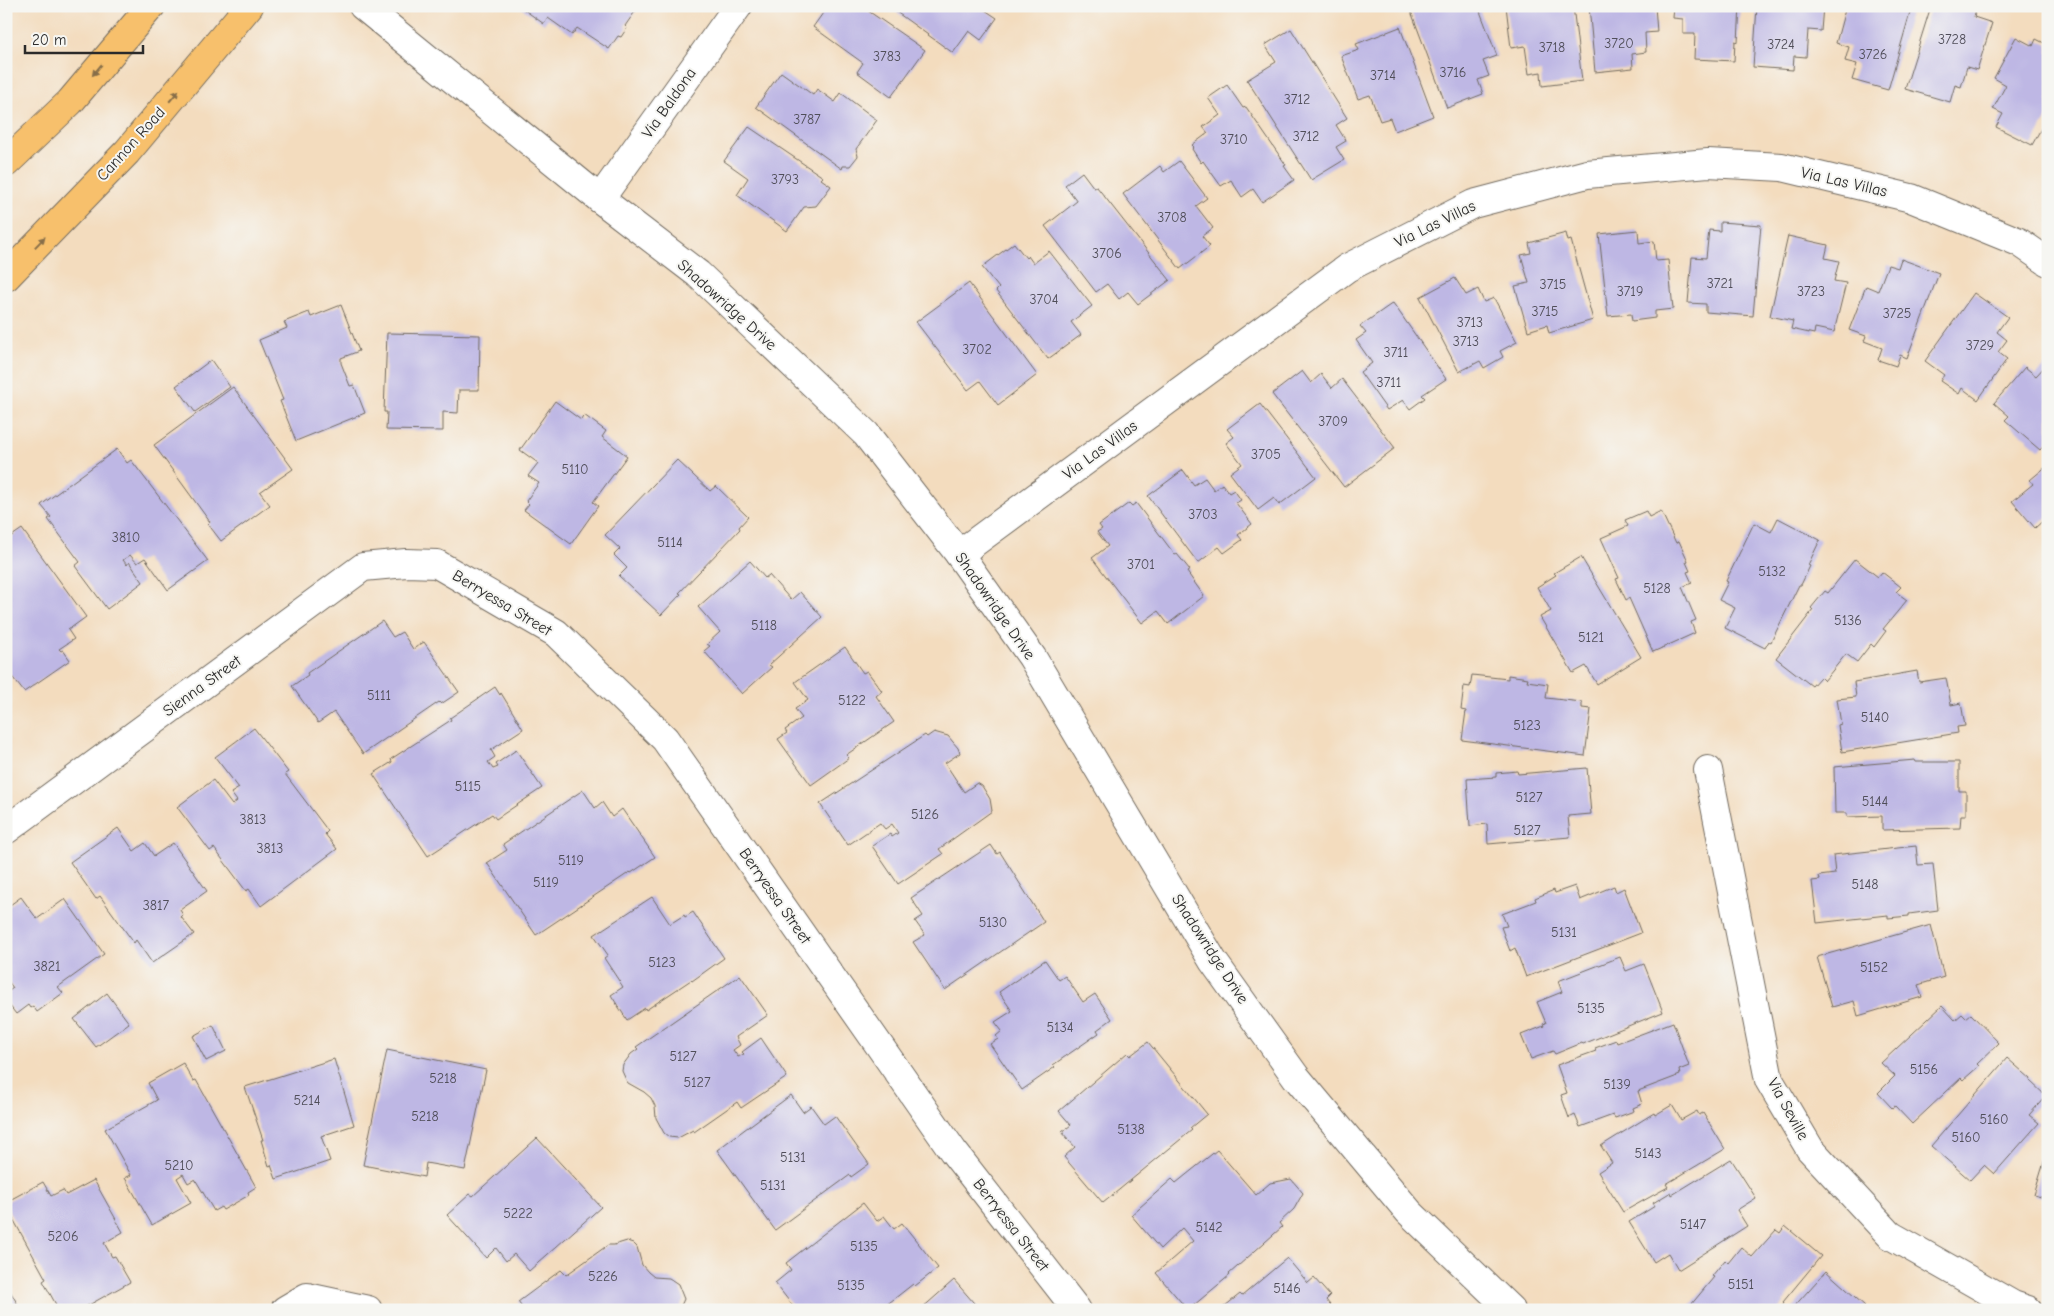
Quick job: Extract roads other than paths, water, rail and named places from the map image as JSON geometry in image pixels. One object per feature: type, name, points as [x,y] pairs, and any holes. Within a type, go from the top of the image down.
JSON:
[{"type":"main road","points":[[6,163],[70,102],[150,6]]},
{"type":"main road","name":"Cannon Road","points":[[6,277],[127,152],[250,6]]},
{"type":"street","name":"Shadowridge Drive","points":[[363,6],[600,199],[698,274],[866,434],[959,554],[1032,657],[1213,960],[1296,1077],[1409,1212],[1511,1310]]},
{"type":"street","name":"Via Baldona","points":[[600,199],[738,6]]},
{"type":"street","name":"Via Las Villas","points":[[959,554],[1347,268],[1473,204],[1587,174],[1708,163],[1782,168],[1911,198],[2019,242],[2048,262]]},
{"type":"street","name":"Sienna Street","points":[[6,830],[363,567],[406,563]]},
{"type":"street","name":"Berryessa Street","points":[[406,563],[437,564],[556,634],[665,739],[953,1151],[1077,1310]]},
{"type":"street","name":"Via Seville","points":[[1708,770],[1769,1080],[1810,1149],[1890,1235],[2012,1305],[2028,1310]]},
{"type":"street","points":[[285,1310],[307,1297],[368,1310]]}]
